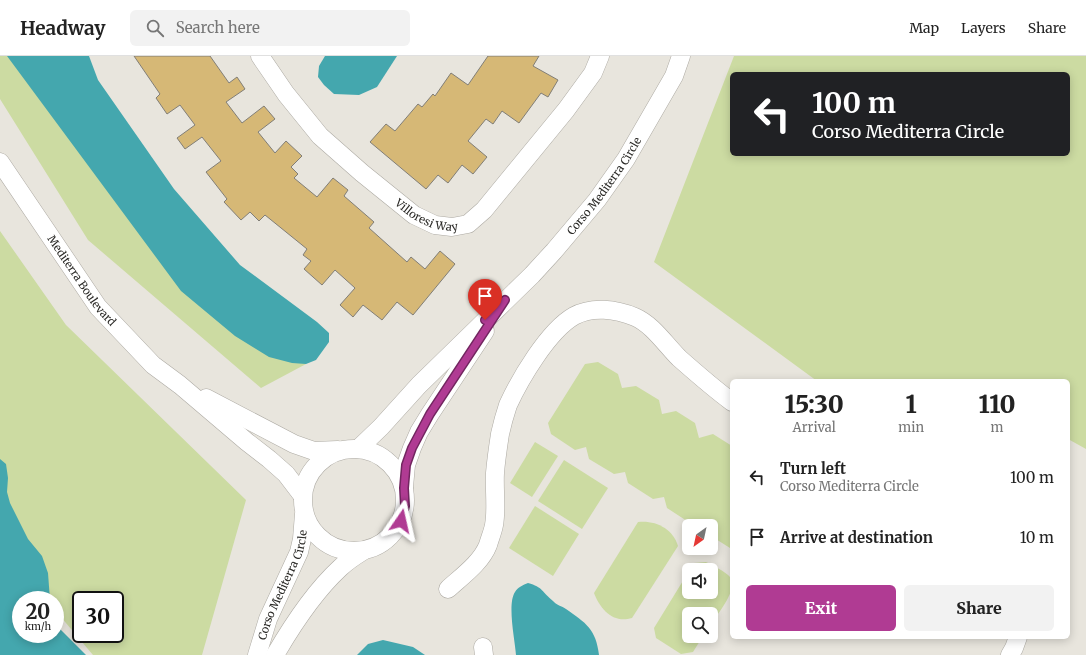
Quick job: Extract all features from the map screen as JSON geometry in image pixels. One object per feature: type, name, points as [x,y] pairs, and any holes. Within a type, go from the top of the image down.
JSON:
[{"type":"street","name":"Villoresi Way","points":[[260,56],[286,94],[320,136],[332,147],[414,215],[435,224],[452,227],[468,224],[484,210],[566,110],[593,73],[600,56]]},
{"type":"street","name":"Corso Mediterra Circle","points":[[258,655],[268,619],[299,552],[302,539],[304,513],[302,495],[306,480],[315,466],[327,456],[350,449],[381,427],[419,385],[554,251],[597,200],[622,165],[674,76],[682,56]]},
{"type":"street","name":"Mediterra Boulevard","points":[[0,162],[98,307],[153,365],[269,459],[286,474],[302,495]]},
{"type":"street","name":"Corso Mediterra Circle","points":[[275,655],[304,610],[341,566],[363,551],[379,545],[392,535],[401,521],[405,506],[404,488],[406,465],[419,432],[505,300]]},
{"type":"street","points":[[448,589],[478,561],[487,547],[494,524],[495,473],[500,434],[508,407],[523,376],[543,347],[565,322],[586,311],[597,310],[622,312],[637,317],[655,332],[678,356],[713,388],[730,401]]},
{"type":"street","name":"Mediterra Boulevard","points":[[180,386],[294,444],[314,451],[350,449]]},
{"type":"street","name":"Corso Mediterra Circle","points":[[350,449],[374,453],[387,461],[397,473],[404,488]]},
{"type":"street","name":"Corso Mediterra Circle","points":[[304,513],[310,527],[320,539],[333,547],[347,551],[363,551]]},
{"type":"street","points":[[1010,655],[1017,639]]},
{"type":"green space","points":[[0,56],[62,56],[142,193],[306,364],[261,388],[88,240],[0,99]]},
{"type":"green space","points":[[734,56],[1086,56],[1086,449],[1070,440],[1070,379],[814,379],[654,262]]},
{"type":"green space","points":[[0,231],[66,325],[246,500],[202,655],[93,655],[83,643],[124,643],[124,591],[72,591],[72,630],[64,621],[64,591],[42,591],[0,524]]},
{"type":"green space","points":[[598,362],[618,374],[622,388],[636,386],[659,400],[662,414],[676,411],[695,423],[699,438],[713,434],[730,445],[730,548],[718,540],[718,519],[684,519],[667,508],[664,497],[653,499],[628,483],[625,472],[614,474],[589,459],[586,447],[575,450],[551,434],[548,423],[585,364]]},
{"type":"green space","points":[[535,442],[558,456],[532,497],[510,483]]},
{"type":"green space","points":[[564,460],[608,488],[582,529],[538,501]]},
{"type":"green space","points":[[535,506],[579,534],[553,576],[509,548]]},
{"type":"green space","points":[[638,522],[657,524],[668,530],[676,540],[678,546],[632,618],[619,619],[608,614],[604,610],[594,593]]},
{"type":"green space","points":[[718,568],[730,577],[730,594],[718,613],[718,607],[682,607],[682,643],[699,643],[693,652],[681,654],[656,638],[654,628],[682,582],[682,599],[718,599]]},
{"type":"water","points":[[7,56],[89,56],[98,80],[174,189],[240,265],[317,322],[329,333],[329,342],[316,360],[306,364],[292,363],[269,357],[235,336],[181,291]]},
{"type":"water","points":[[325,56],[397,56],[377,87],[359,95],[334,94],[324,85],[318,77],[319,66]]},
{"type":"water","points":[[0,459],[6,464],[8,478],[7,492],[10,503],[28,539],[42,556],[48,573],[49,591],[12,591],[12,643],[64,643],[64,633],[72,641],[72,643],[74,643],[86,655],[0,655]]},
{"type":"water","points":[[528,583],[540,588],[554,602],[579,618],[589,628],[593,633],[598,646],[599,655],[516,655],[512,622],[513,598],[515,592],[522,585]]},
{"type":"water","points":[[383,640],[413,647],[425,655],[357,655],[368,644]]},
{"type":"building","points":[[134,56],[210,56],[229,83],[237,77],[245,89],[226,102],[242,123],[264,106],[275,119],[258,132],[275,153],[286,141],[302,156],[291,167],[298,174],[294,178],[317,197],[333,178],[348,190],[344,196],[374,222],[369,228],[407,262],[411,257],[425,269],[440,251],[455,264],[413,315],[397,302],[382,320],[363,305],[353,317],[340,305],[355,288],[335,270],[322,285],[304,269],[311,261],[303,255],[307,249],[265,215],[259,221],[250,212],[241,220],[224,202],[227,199],[206,172],[221,161],[202,137],[185,149],[177,138],[195,125],[180,105],[167,114],[156,98],[160,94]]},
{"type":"building","points":[[488,56],[539,56],[533,66],[558,80],[548,97],[541,93],[519,123],[502,111],[493,124],[486,119],[468,141],[487,157],[473,174],[462,165],[448,183],[438,175],[426,189],[370,142],[386,124],[395,131],[418,104],[422,107],[433,94],[435,96],[451,73],[468,85]]},
{"type":"route","points":[[401,521],[405,506],[404,488],[406,465],[419,432],[505,300],[485,320]]}]
